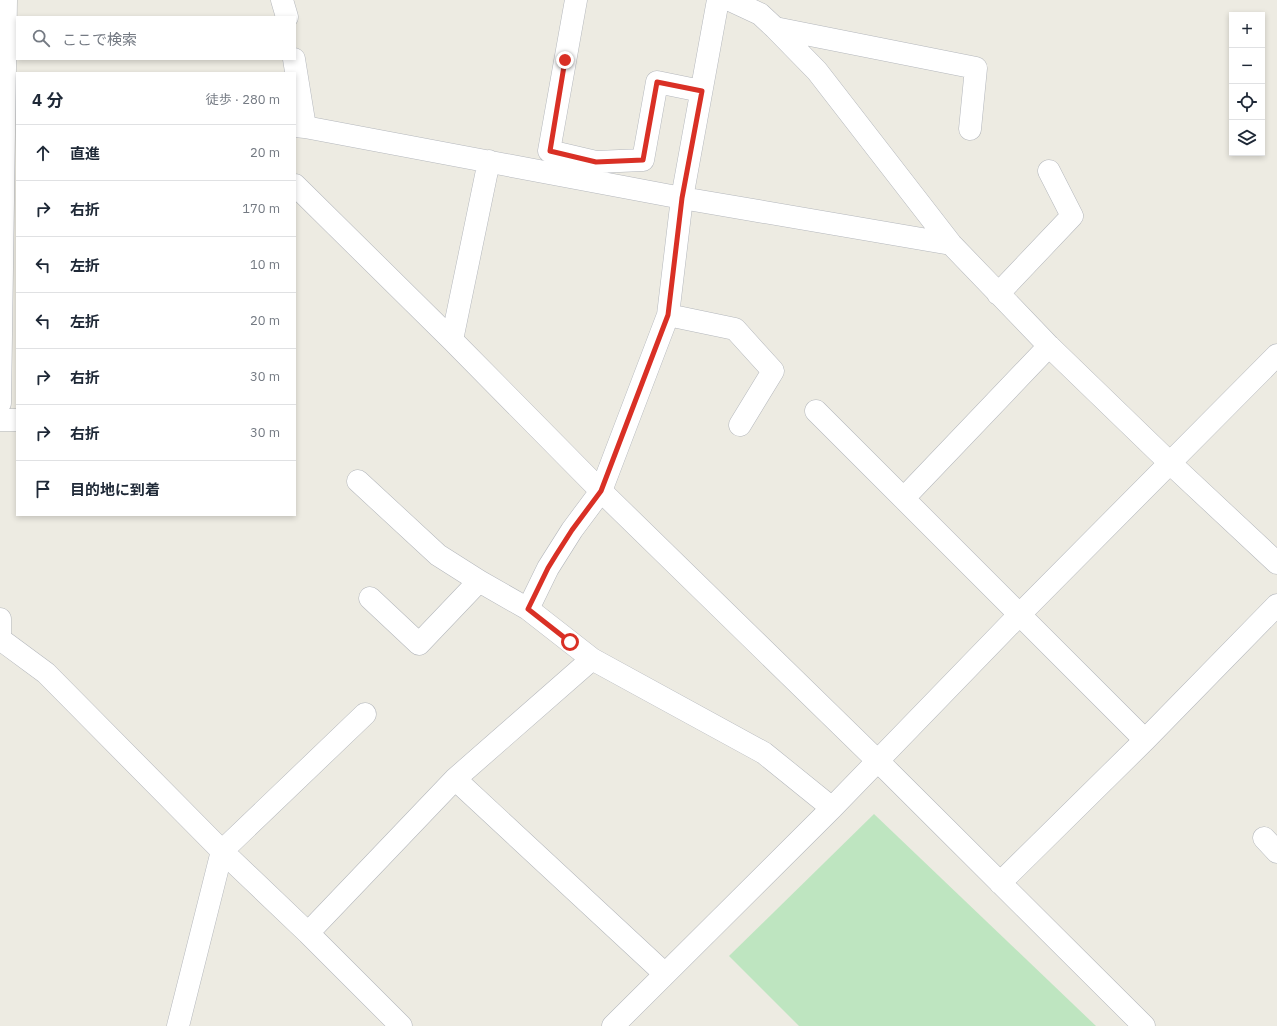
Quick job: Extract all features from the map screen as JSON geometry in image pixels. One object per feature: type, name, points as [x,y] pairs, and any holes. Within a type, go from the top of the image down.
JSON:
[{"type":"street","points":[[0,403],[1,265],[7,121],[6,0]]},
{"type":"street","points":[[282,0],[286,16]]},
{"type":"street","points":[[576,0],[550,151],[596,162],[643,160],[657,82],[702,91]]},
{"type":"street","points":[[528,609],[556,555],[572,530],[601,491],[668,315],[682,198],[718,0]]},
{"type":"street","points":[[730,0],[760,14],[775,28],[817,72],[951,244],[1049,346],[1170,464],[1277,563]]},
{"type":"street","points":[[775,28],[976,68],[970,129]]},
{"type":"street","points":[[294,60],[295,72]]},
{"type":"street","points":[[296,81],[300,126],[682,198],[951,244]]},
{"type":"street","points":[[452,340],[489,162]]},
{"type":"street","points":[[998,294],[1072,216],[1049,171]]},
{"type":"street","points":[[296,187],[452,340],[601,491],[877,760],[1144,1026]]},
{"type":"street","points":[[668,315],[735,329],[773,371],[740,425]]},
{"type":"street","points":[[904,498],[1049,346]]},
{"type":"street","points":[[613,1026],[832,808],[1020,614],[1277,355]]},
{"type":"street","points":[[816,411],[1145,740]]},
{"type":"street","points":[[0,420],[16,420]]},
{"type":"street","points":[[358,481],[438,556],[528,609],[592,659],[764,753],[832,808]]},
{"type":"street","points":[[370,598],[419,644],[479,581]]},
{"type":"street","points":[[1000,883],[1145,740],[1277,605]]},
{"type":"street","points":[[0,619],[0,640],[46,673],[222,851],[308,933],[401,1026]]},
{"type":"street","points":[[308,933],[455,779],[592,659]]},
{"type":"street","points":[[178,1026],[222,851],[365,714]]},
{"type":"street","points":[[455,779],[665,974]]},
{"type":"green space","points":[[874,814],[1096,1026],[799,1026],[729,956]]},
{"type":"route","points":[[565,60],[550,151],[596,162],[643,160],[657,82],[702,91],[682,198],[668,315],[601,491],[572,530],[556,555],[528,609],[570,642]]}]
